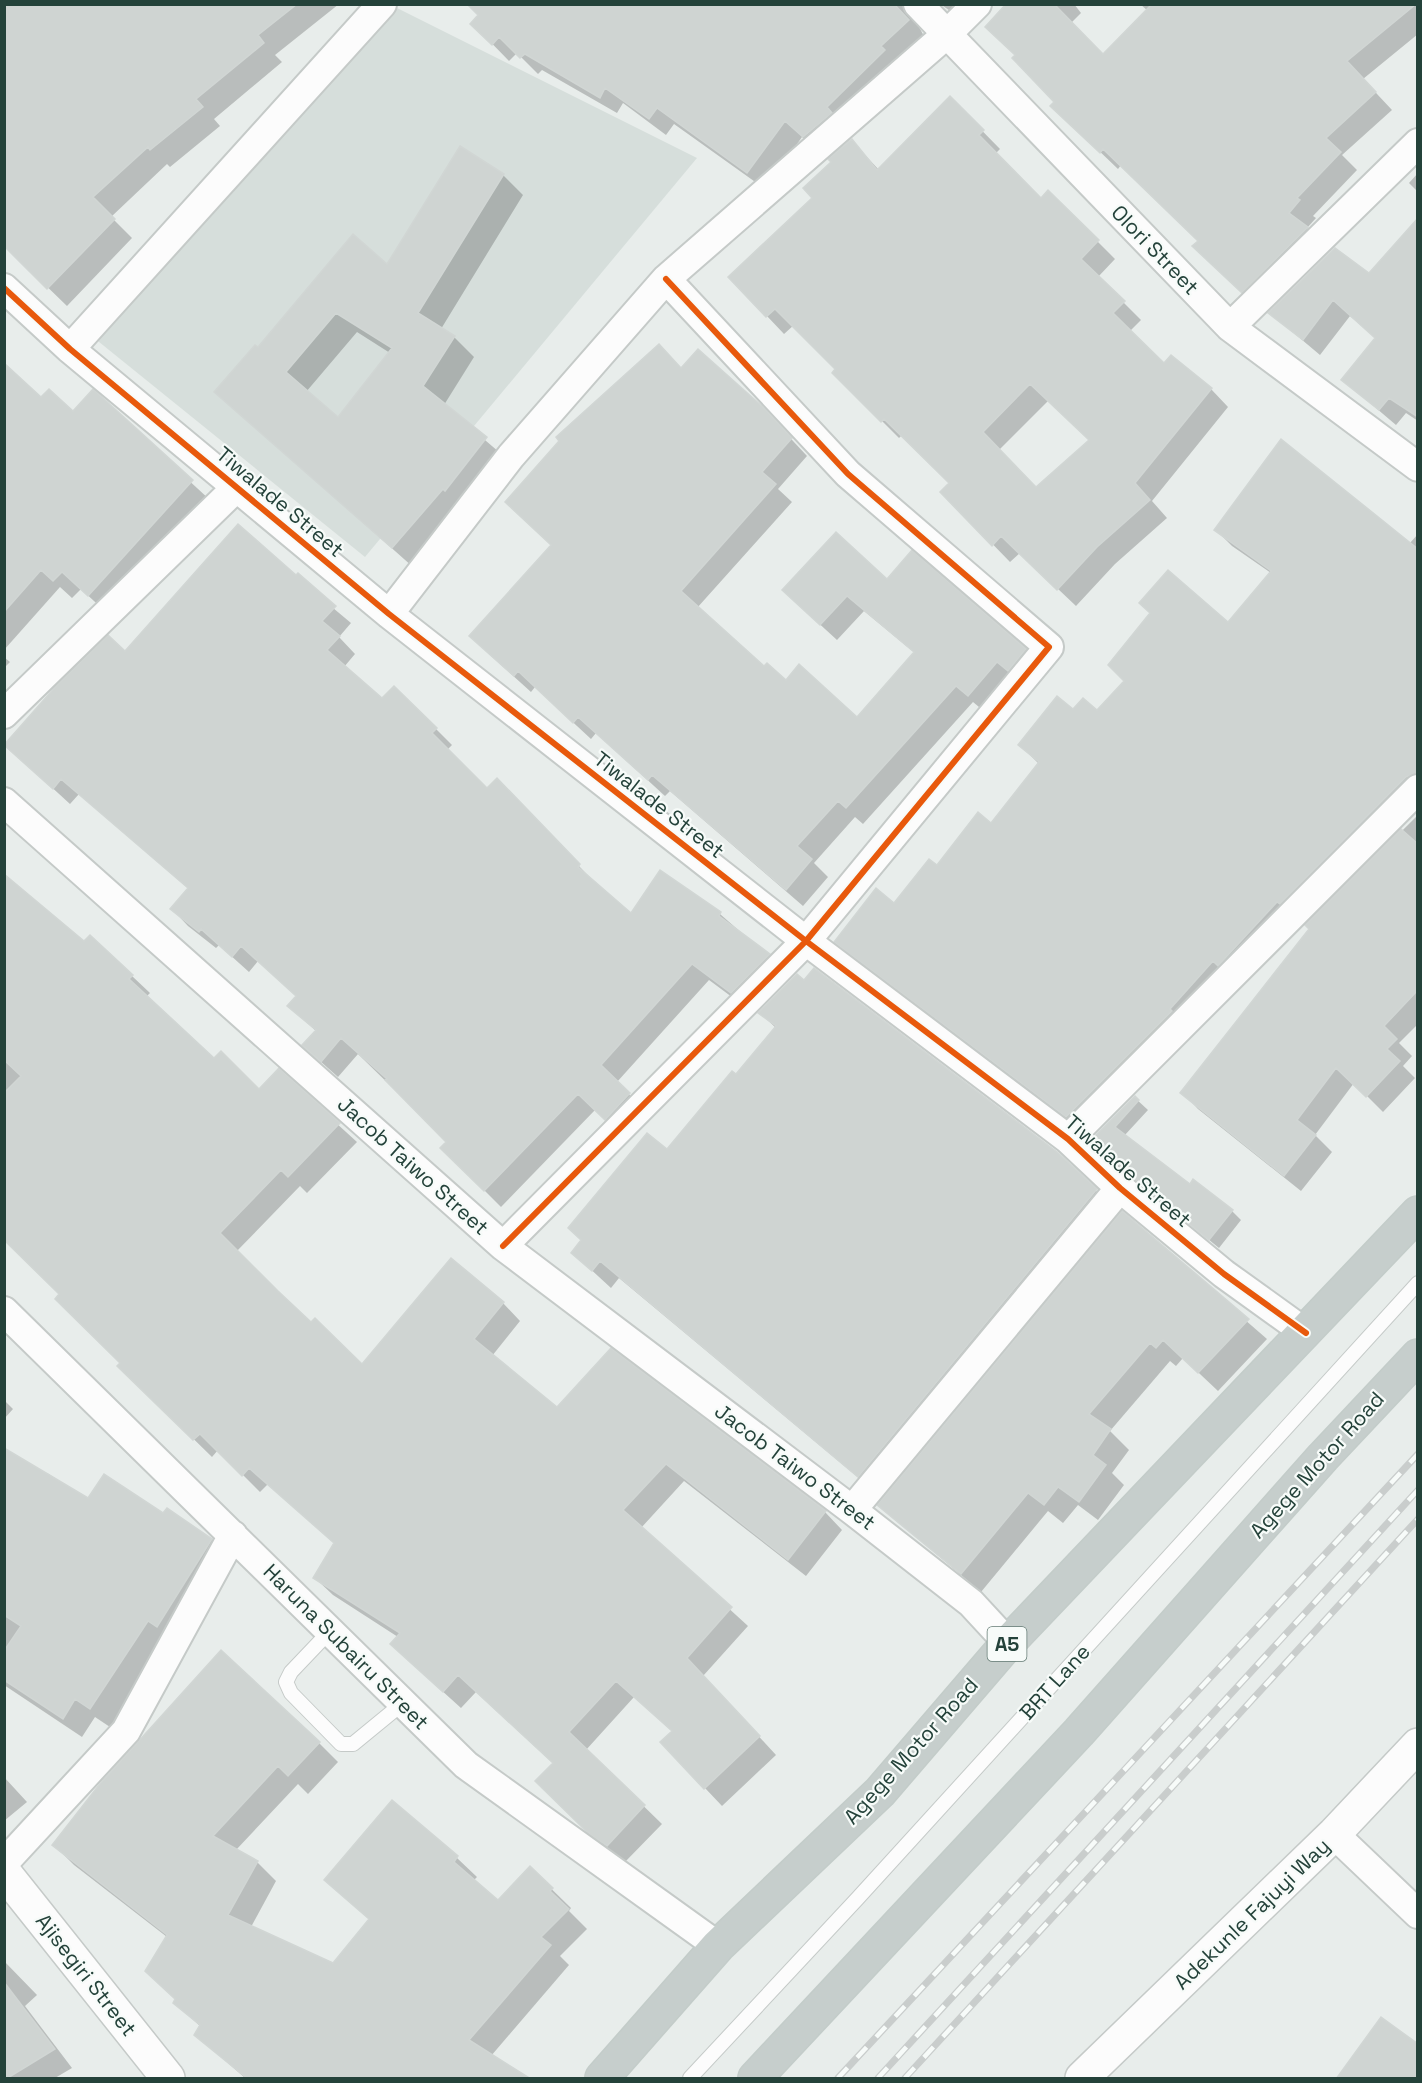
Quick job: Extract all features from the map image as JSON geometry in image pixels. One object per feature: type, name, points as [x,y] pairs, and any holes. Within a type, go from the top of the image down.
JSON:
[{"type":"highway","name":"Agege Motor Road","points":[[602,2079],[718,1946],[880,1792],[1008,1643],[1418,1213]]},
{"type":"highway","name":"Agege Motor Road","points":[[754,2079],[1079,1732],[1323,1457],[1418,1356]]},
{"type":"street","points":[[70,349],[382,4]]},
{"type":"street","name":"Olori Street","points":[[918,4],[1230,327],[1418,467]]},
{"type":"street","points":[[389,614],[511,456],[666,279],[947,34],[977,4]]},
{"type":"street","points":[[1230,327],[1418,143]]},
{"type":"street","points":[[504,1246],[806,941],[1049,647],[848,474],[666,279]]},
{"type":"street","name":"Tiwalade Street","points":[[4,288],[70,349],[389,614],[806,941],[1068,1139],[1120,1188],[1224,1274],[1306,1333]]},
{"type":"street","points":[[4,714],[237,487]]},
{"type":"street","points":[[1068,1139],[1418,789]]},
{"type":"street","name":"Jacob Taiwo Street","points":[[4,802],[504,1246],[852,1510],[970,1603],[1008,1643]]},
{"type":"street","points":[[852,1510],[1120,1188]]},
{"type":"street","name":"Haruna Subairu Street","points":[[4,1311],[466,1765],[718,1946]]},
{"type":"street","points":[[4,1863],[126,1731],[233,1535]]},
{"type":"street","name":"Adekunle Fajuyi Way","points":[[1082,2079],[1335,1834],[1418,1745]]},
{"type":"street","points":[[1335,1834],[1418,1914]]},
{"type":"street","name":"Ajisegiri Street","points":[[4,1872],[168,2079]]},
{"type":"lane","name":"BRT Lane","points":[[690,2079],[1418,1283]]},
{"type":"lane","points":[[330,1631],[291,1672],[286,1682],[291,1693],[341,1744],[353,1744],[402,1703]]},
{"type":"shaded area","points":[[395,7],[697,158],[365,557],[83,329]]},
{"type":"building","points":[[4,4],[297,4],[258,35],[264,43],[196,99],[203,107],[150,150],[148,147],[93,197],[115,219],[47,289],[4,246]]},
{"type":"building","points":[[467,4],[894,4],[909,20],[881,46],[885,50],[827,107],[832,113],[803,137],[785,121],[747,173],[657,108],[649,119],[605,88],[600,98],[525,54],[520,58],[499,37],[492,45],[470,24],[478,15]]},
{"type":"building","points":[[1006,4],[1055,5],[1103,54],[1152,4],[1416,4],[1347,61],[1376,92],[1326,138],[1341,152],[1297,198],[1300,200],[1289,213],[1308,227],[1242,293],[1192,246],[1198,241],[1103,149],[1100,153],[1050,106],[1054,102],[1012,58],[1015,55],[985,27]]},
{"type":"building","points":[[950,96],[984,130],[979,135],[1041,198],[1048,190],[1099,240],[1081,259],[1125,301],[1113,313],[1164,363],[1171,355],[1212,388],[1135,483],[1150,500],[1097,547],[1057,590],[1001,536],[992,546],[940,492],[949,483],[884,419],[881,422],[832,373],[835,369],[775,309],[766,317],[728,277],[812,198],[803,188],[831,162],[828,159],[852,139],[877,170]],"holes":[[[1030,384],[1089,440],[1036,487],[983,432]]]},
{"type":"building","points":[[460,146],[504,174],[418,313],[455,336],[423,386],[487,437],[445,491],[443,489],[392,548],[214,392],[255,345],[258,347],[353,234],[387,264]],"holes":[[[336,313],[392,348],[338,417],[286,372]]]},
{"type":"building","points":[[1418,218],[1418,417],[1389,398],[1379,410],[1341,380],[1375,338],[1333,300],[1303,340],[1268,313],[1335,248],[1369,273]]},
{"type":"building","points":[[659,344],[681,368],[698,349],[764,408],[792,438],[762,472],[776,484],[681,591],[764,666],[767,663],[786,680],[799,664],[857,717],[914,652],[847,596],[820,625],[782,590],[836,532],[887,579],[912,550],[1026,649],[1008,671],[997,662],[968,696],[956,686],[846,808],[838,801],[797,846],[812,859],[786,890],[652,775],[648,780],[578,717],[573,723],[518,671],[514,676],[469,636],[551,545],[505,502],[559,441],[556,437]]},
{"type":"building","points":[[4,363],[41,397],[49,389],[73,411],[93,389],[193,480],[88,596],[62,572],[53,581],[41,570],[4,612]]},
{"type":"building","points":[[1281,439],[1418,549],[1418,773],[1406,777],[1280,904],[1277,902],[1218,966],[1213,961],[1170,1009],[1172,1011],[1066,1117],[834,942],[876,888],[894,903],[929,859],[937,865],[978,812],[991,823],[1039,762],[1018,745],[1057,696],[1073,709],[1083,698],[1097,710],[1124,681],[1108,665],[1150,613],[1139,603],[1168,570],[1228,622],[1271,571],[1214,530]]},
{"type":"building","points":[[238,524],[296,575],[298,573],[336,606],[322,621],[340,636],[327,650],[382,698],[394,686],[437,728],[432,733],[487,788],[497,778],[580,864],[578,867],[631,913],[660,870],[721,912],[719,916],[770,954],[731,993],[692,964],[601,1065],[630,1093],[605,1120],[578,1094],[484,1191],[440,1148],[446,1142],[385,1080],[387,1079],[341,1038],[321,1062],[302,1045],[316,1030],[287,1006],[296,996],[241,946],[232,957],[201,929],[199,932],[170,909],[188,888],[61,779],[53,789],[4,745],[56,686],[108,635],[125,651]]},
{"type":"building","points":[[1401,829],[1418,844],[1418,990],[1384,1026],[1397,1039],[1387,1049],[1400,1061],[1366,1097],[1336,1068],[1297,1120],[1316,1135],[1284,1176],[1180,1093],[1309,929],[1305,925]]},
{"type":"building","points":[[4,874],[84,941],[90,935],[133,975],[129,979],[214,1058],[221,1051],[259,1089],[279,1068],[340,1123],[288,1177],[281,1170],[220,1233],[311,1322],[315,1318],[362,1364],[451,1258],[504,1302],[474,1339],[557,1407],[611,1348],[826,1511],[788,1560],[666,1464],[623,1510],[732,1607],[687,1658],[760,1736],[704,1789],[660,1742],[672,1731],[616,1681],[569,1732],[645,1805],[607,1846],[588,1833],[535,1781],[553,1763],[458,1675],[443,1692],[390,1644],[400,1633],[313,1578],[334,1543],[249,1468],[242,1476],[200,1434],[193,1440],[117,1366],[120,1363],[55,1299],[59,1294],[4,1240],[4,1093],[21,1076],[4,1060]]},
{"type":"building","points":[[814,968],[1057,1152],[1097,1189],[858,1477],[600,1261],[592,1271],[571,1253],[581,1240],[568,1228],[647,1133],[667,1149],[732,1071],[736,1074],[776,1026],[758,1013],[797,974],[804,980]]},
{"type":"building","points":[[1135,1096],[1139,1100],[1115,1127],[1190,1184],[1193,1179],[1233,1210],[1209,1240],[1131,1176],[1092,1139]]},
{"type":"building","points":[[1122,1211],[1249,1319],[1198,1373],[1163,1340],[1156,1348],[1150,1343],[1089,1414],[1111,1429],[1093,1455],[1106,1465],[1079,1502],[1058,1487],[1044,1505],[1028,1493],[961,1574],[877,1505]]},
{"type":"building","points":[[4,1448],[88,1498],[104,1474],[163,1513],[167,1508],[212,1539],[157,1627],[148,1621],[90,1709],[75,1699],[63,1719],[4,1680],[4,1651],[21,1626],[4,1615]]},
{"type":"building","points":[[221,1650],[320,1742],[288,1776],[278,1766],[213,1836],[258,1861],[228,1915],[333,1963],[369,1919],[324,1880],[392,1800],[458,1856],[454,1862],[498,1900],[530,1866],[553,1888],[550,1891],[569,1909],[541,1937],[551,1945],[469,2040],[531,2079],[248,2079],[194,2035],[200,2025],[173,2003],[175,1999],[145,1971],[167,1935],[52,1845],[99,1785]]},
{"type":"building","points":[[4,1982],[55,2049],[6,2079],[4,2079]]},
{"type":"building","points":[[1381,2017],[1418,2044],[1418,2079],[1336,2079]]},
{"type":"railway","points":[[838,2078],[1418,1454]]},
{"type":"railway","points":[[878,2078],[1418,1490]]},
{"type":"railway","points":[[905,2078],[1418,1519]]},
{"type":"cycle path","points":[[503,1246],[806,941],[1049,647],[848,474],[666,279]]},
{"type":"cycle path","points":[[4,288],[70,349],[389,614],[806,941],[1068,1139],[1120,1188],[1224,1274],[1306,1333]]}]
